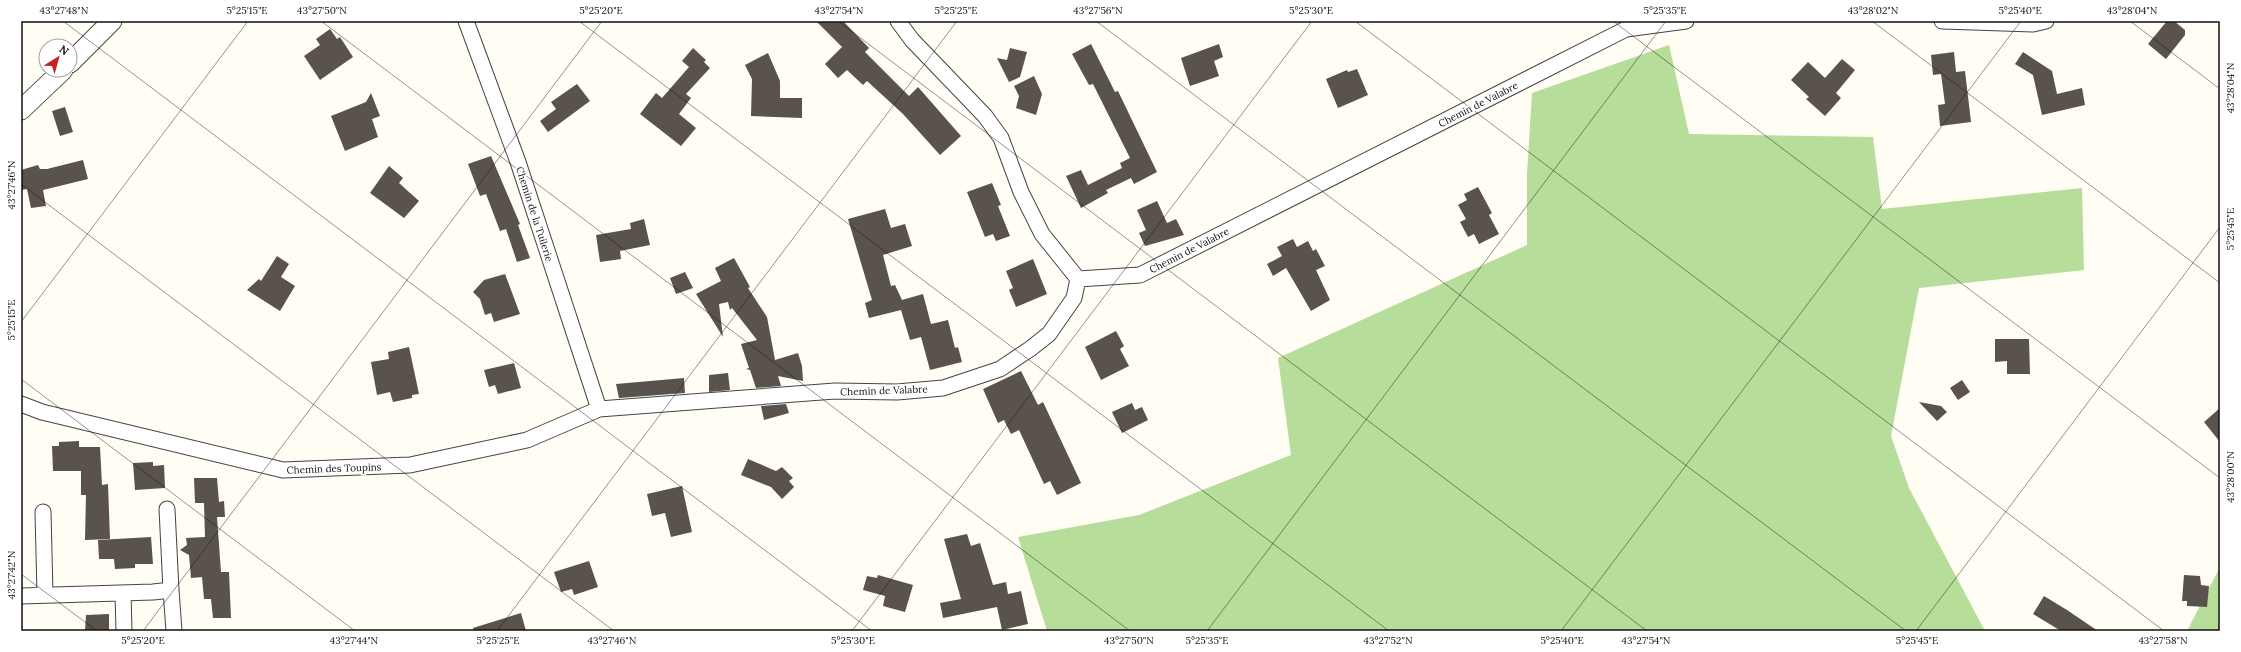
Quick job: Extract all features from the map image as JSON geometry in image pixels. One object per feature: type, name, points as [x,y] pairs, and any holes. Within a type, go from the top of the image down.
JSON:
[{"type":"street","points":[[78,55],[112,21]]},
{"type":"street","name":"Chemin de la Tuilerie","points":[[466,21],[518,162],[599,409]]},
{"type":"street","points":[[898,21],[912,40],[985,116],[997,132],[1021,192],[1042,234],[1078,279]]},
{"type":"street","name":"Chemin de Valabre","points":[[599,409],[835,391],[898,392],[943,388],[1000,369],[1049,334],[1074,298],[1078,279],[1140,275],[1626,30],[1686,21]]},
{"type":"street","points":[[1942,21],[2033,24],[2046,21]]},
{"type":"street","points":[[21,110],[55,78]]},
{"type":"street","name":"Chemin des Toupins","points":[[21,404],[42,412],[283,470],[410,465],[527,440],[599,409]]},
{"type":"street","points":[[167,509],[174,631]]},
{"type":"street","points":[[43,512],[45,595]]},
{"type":"street","points":[[21,596],[171,590]]},
{"type":"street","points":[[123,593],[124,631]]},
{"type":"green space","points":[[1669,45],[1689,134],[1873,137],[1882,209],[2082,188],[2084,270],[1919,288],[1891,436],[1909,488],[1985,631],[1047,631],[1018,537],[1139,515],[1291,455],[1278,358],[1527,245],[1527,174],[1532,93]]},
{"type":"green space","points":[[2220,567],[2220,631],[2187,631]]},
{"type":"building","points":[[816,21],[843,21],[869,48],[865,52],[909,96],[918,87],[961,136],[940,155],[903,114],[867,81],[863,85],[847,70],[838,78],[825,64],[842,47]]},
{"type":"building","points":[[2167,21],[2174,21],[2185,30],[2185,35],[2166,59],[2148,44]]},
{"type":"building","points":[[330,29],[337,39],[340,37],[353,57],[320,80],[304,56],[320,45],[316,39]]},
{"type":"building","points":[[1091,44],[1115,92],[1118,91],[1157,172],[1134,184],[1131,178],[1106,190],[1108,193],[1081,208],[1066,176],[1081,170],[1088,185],[1122,168],[1120,163],[1130,158],[1093,84],[1089,85],[1072,54]]},
{"type":"building","points":[[1219,44],[1223,57],[1214,61],[1219,76],[1190,86],[1181,58]]},
{"type":"building","points":[[693,48],[706,60],[704,62],[710,68],[686,94],[691,98],[679,114],[696,128],[681,146],[640,114],[656,93],[662,98],[689,67],[682,61]]},
{"type":"building","points":[[1010,48],[1027,52],[1020,77],[1009,82],[997,58],[1007,60]]},
{"type":"building","points":[[1954,52],[1956,72],[1965,71],[1971,122],[1940,126],[1938,105],[1945,104],[1941,74],[1933,75],[1931,55]]},
{"type":"building","points":[[2023,52],[2052,71],[2057,94],[2082,88],[2085,105],[2042,115],[2033,75],[2015,64]]},
{"type":"building","points":[[768,53],[780,81],[780,98],[802,98],[802,118],[751,116],[752,79],[745,65]]},
{"type":"building","points":[[1842,59],[1855,70],[1836,93],[1841,98],[1825,116],[1806,99],[1809,97],[1791,80],[1808,62],[1825,78]]},
{"type":"building","points":[[1357,69],[1368,95],[1338,108],[1326,79],[1347,70],[1348,72]]},
{"type":"building","points":[[1034,76],[1042,94],[1036,115],[1016,108],[1019,96],[1014,86]]},
{"type":"building","points":[[577,84],[590,101],[548,132],[540,121],[556,109],[551,102]]},
{"type":"building","points":[[371,93],[380,116],[372,119],[378,137],[345,151],[331,116],[366,102]]},
{"type":"building","points":[[65,107],[73,132],[60,136],[52,111]]},
{"type":"building","points":[[491,156],[520,224],[518,225],[530,258],[517,262],[506,229],[500,231],[486,194],[480,196],[468,164]]},
{"type":"building","points":[[83,160],[88,179],[43,190],[46,206],[31,208],[27,189],[21,190],[21,170],[38,165],[40,169],[47,169]]},
{"type":"building","points":[[389,166],[403,178],[399,183],[419,201],[404,218],[370,193]]},
{"type":"building","points":[[992,183],[1001,205],[998,206],[1010,236],[996,241],[993,234],[985,237],[967,192]]},
{"type":"building","points":[[1478,187],[1492,213],[1489,215],[1499,234],[1479,244],[1474,234],[1468,237],[1460,222],[1466,219],[1458,205],[1467,200],[1464,194]]},
{"type":"building","points":[[1157,201],[1167,223],[1176,219],[1184,235],[1145,246],[1139,233],[1146,230],[1137,210]]},
{"type":"building","points":[[885,209],[891,228],[905,224],[912,246],[883,255],[891,286],[895,285],[902,300],[923,294],[931,324],[948,320],[955,348],[958,347],[962,362],[930,370],[921,337],[910,340],[901,310],[869,318],[865,303],[872,300],[848,219]]},
{"type":"building","points":[[644,219],[650,245],[620,251],[621,259],[600,262],[596,235],[631,229],[630,223]]},
{"type":"building","points":[[1293,239],[1297,247],[1308,241],[1313,251],[1316,249],[1325,266],[1316,270],[1330,300],[1311,311],[1286,268],[1273,276],[1267,264],[1282,256],[1277,247]]},
{"type":"building","points":[[277,256],[289,264],[281,277],[295,286],[280,311],[247,290],[259,279],[261,281]]},
{"type":"building","points":[[734,258],[750,287],[748,288],[767,317],[775,360],[798,353],[802,366],[803,381],[778,376],[781,386],[756,388],[750,370],[746,369],[749,368],[741,344],[757,340],[732,308],[730,310],[728,302],[719,304],[723,337],[696,294],[721,281],[715,268]]},
{"type":"building","points":[[1033,259],[1047,294],[1016,307],[1009,290],[1013,288],[1006,271]]},
{"type":"building","points":[[685,272],[693,288],[676,294],[670,278]]},
{"type":"building","points":[[505,274],[520,314],[494,322],[491,313],[485,315],[480,299],[473,292],[484,280]]},
{"type":"building","points":[[1116,331],[1124,346],[1120,349],[1129,366],[1101,380],[1085,347]]},
{"type":"building","points":[[1995,339],[2029,339],[2030,374],[2007,374],[2007,361],[1995,362]]},
{"type":"building","points":[[409,347],[419,394],[412,395],[412,398],[393,402],[390,392],[377,395],[371,362],[389,359],[388,352]]},
{"type":"building","points":[[514,363],[521,388],[498,394],[495,385],[489,387],[484,370]]},
{"type":"building","points":[[1021,371],[1038,405],[1043,402],[1081,483],[1057,495],[1050,481],[1044,484],[1019,430],[1011,434],[1004,420],[998,423],[983,389]]},
{"type":"building","points":[[728,373],[730,390],[709,392],[709,375]]},
{"type":"building","points":[[684,378],[685,393],[619,398],[616,384]]},
{"type":"building","points":[[1962,380],[1970,392],[1958,400],[1950,388]]},
{"type":"building","points":[[1919,402],[1941,406],[1947,412],[1937,421]]},
{"type":"building","points":[[1132,403],[1135,410],[1142,407],[1148,420],[1122,433],[1112,412]]},
{"type":"building","points":[[786,404],[789,413],[764,420],[761,406]]},
{"type":"building","points":[[2220,408],[2220,442],[2204,422]]},
{"type":"building","points":[[79,441],[79,447],[100,447],[102,485],[108,484],[110,539],[85,540],[86,495],[81,495],[81,471],[53,471],[52,446],[59,446],[59,442]]},
{"type":"building","points":[[748,459],[776,471],[782,467],[793,478],[789,481],[794,487],[782,499],[771,487],[741,475]]},
{"type":"building","points":[[153,462],[153,466],[164,465],[165,488],[135,490],[133,463]]},
{"type":"building","points":[[194,478],[217,478],[219,502],[224,501],[225,517],[217,517],[221,572],[229,572],[231,618],[213,618],[211,599],[204,599],[202,577],[191,578],[189,555],[180,550],[187,545],[186,538],[205,537],[204,503],[195,503]]},
{"type":"building","points":[[682,486],[692,532],[671,537],[665,513],[652,516],[647,494]]},
{"type":"building","points":[[967,534],[971,546],[980,543],[993,585],[1006,582],[1008,594],[1021,591],[1028,624],[1002,630],[997,607],[943,618],[940,603],[961,599],[944,539]]},
{"type":"building","points":[[151,537],[153,564],[135,564],[135,568],[115,569],[114,559],[99,559],[98,540]]},
{"type":"building","points":[[589,561],[598,587],[574,595],[572,589],[561,592],[554,572]]},
{"type":"building","points":[[878,575],[913,585],[905,612],[883,606],[885,596],[863,590],[867,576],[877,578]]},
{"type":"building","points":[[2184,575],[2200,576],[2201,585],[2209,586],[2207,607],[2187,606],[2187,601],[2182,601]]},
{"type":"building","points":[[2044,596],[2098,631],[2061,631],[2033,614]]},
{"type":"building","points":[[521,613],[526,631],[474,631],[473,628]]},
{"type":"building","points":[[109,614],[109,631],[85,631],[86,615]]}]
